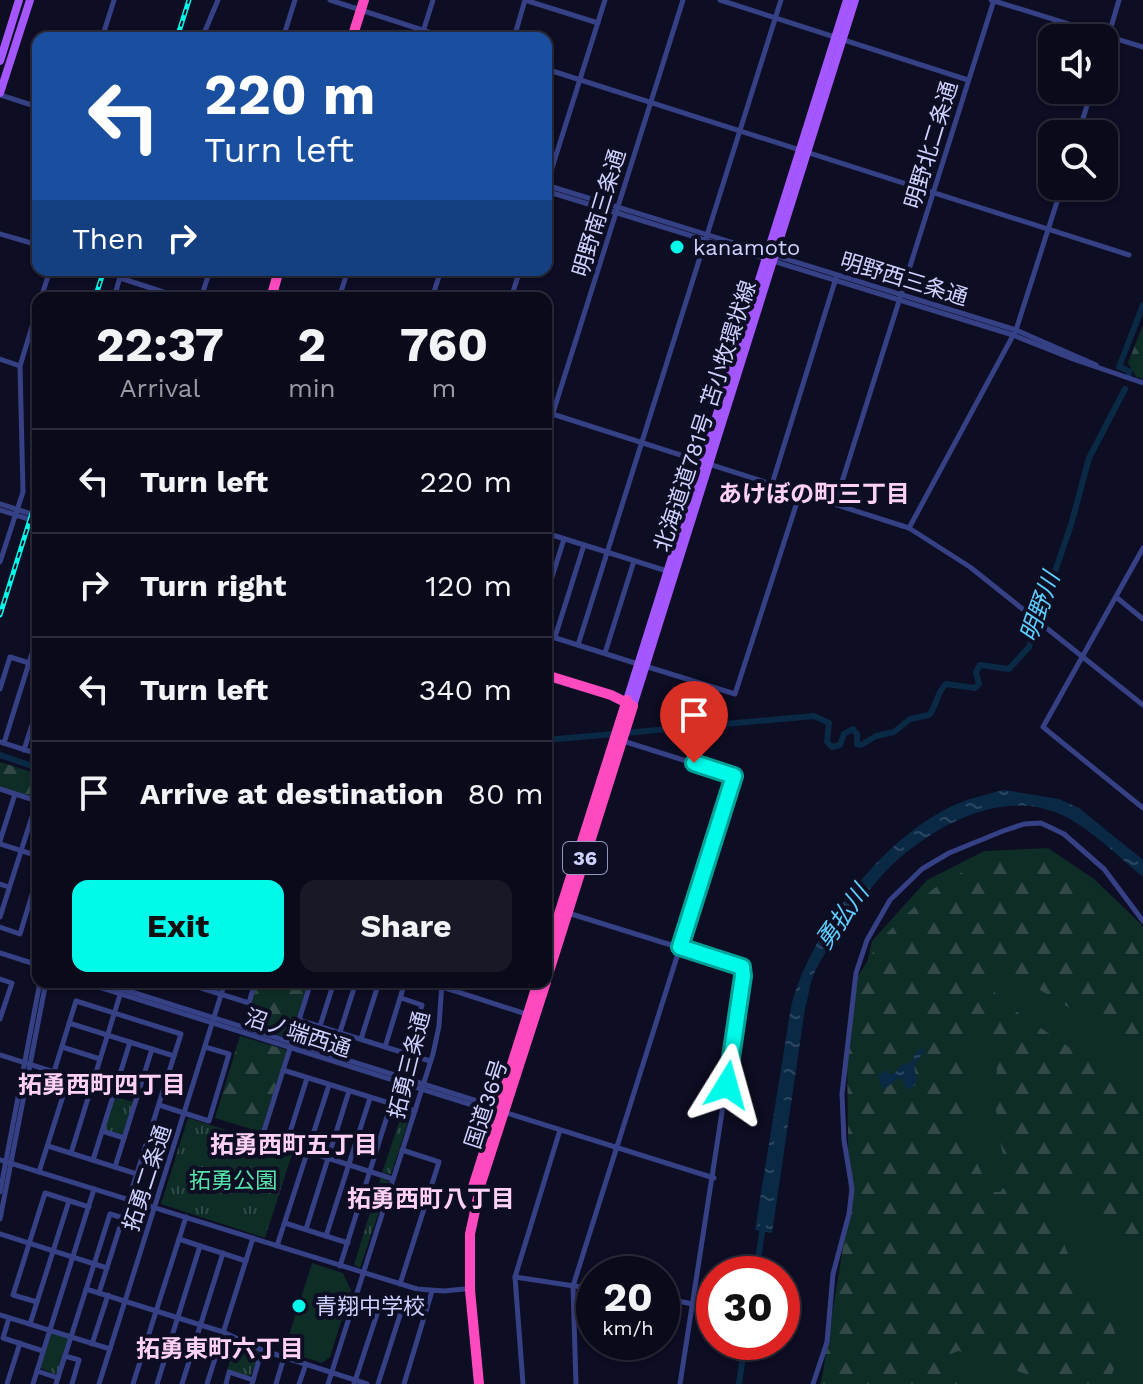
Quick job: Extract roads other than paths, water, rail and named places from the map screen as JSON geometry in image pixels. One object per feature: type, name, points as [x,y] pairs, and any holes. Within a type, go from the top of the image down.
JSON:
[{"type":"highway","points":[[351,32],[359,4]]},
{"type":"highway","points":[[552,677],[628,704]]},
{"type":"highway","points":[[552,683],[628,704]]},
{"type":"highway","name":"国道36号","points":[[552,940],[621,734],[628,704]]},
{"type":"highway","name":"国道36号","points":[[552,957],[563,912]]},
{"type":"highway","name":"国道36号","points":[[532,1016],[537,988]]},
{"type":"highway","name":"国道36号","points":[[472,1384],[464,1289],[464,1234],[469,1202],[544,988]]},
{"type":"highway","name":"国道36号","points":[[479,1384],[470,1290],[470,1234],[499,1111]]},
{"type":"main road","points":[[0,61],[19,0]]},
{"type":"main road","points":[[0,94],[30,0]]},
{"type":"main road","name":"北海道道781号 苫小牧環状線","points":[[839,38],[847,0]]},
{"type":"main road","name":"北海道道781号 苫小牧環状線","points":[[628,704],[839,38],[855,0]]},
{"type":"street","points":[[104,32],[114,0]]},
{"type":"street","points":[[205,32],[218,0]]},
{"type":"street","points":[[285,32],[295,0]]},
{"type":"street","points":[[330,0],[359,4],[429,32]]},
{"type":"street","points":[[423,30],[433,0]]},
{"type":"street","points":[[516,32],[525,0],[598,23]]},
{"type":"street","points":[[552,168],[605,0]]},
{"type":"street","name":"明野南三条通","points":[[552,404],[683,0]]},
{"type":"street","points":[[720,0],[968,80]]},
{"type":"street","points":[[578,645],[781,0]]},
{"type":"street","points":[[993,0],[1070,24]]},
{"type":"street","name":"明野北二条通","points":[[835,504],[993,0]]},
{"type":"street","points":[[1112,24],[1119,0]]},
{"type":"street","points":[[1118,39],[1143,47]]},
{"type":"street","points":[[552,71],[1129,255]]},
{"type":"street","points":[[0,94],[32,105]]},
{"type":"street","name":"明野西三条通","points":[[552,189],[1015,332],[1143,383]]},
{"type":"street","points":[[909,528],[1015,332],[1057,200]]},
{"type":"street","points":[[0,234],[32,243]]},
{"type":"street","points":[[116,292],[120,278],[163,292]]},
{"type":"street","points":[[772,484],[836,278]]},
{"type":"street","points":[[0,562],[23,492],[20,366],[32,327]]},
{"type":"street","points":[[0,359],[20,366]]},
{"type":"street","points":[[552,414],[909,528],[970,567],[1143,705]]},
{"type":"street","points":[[552,636],[735,694],[800,493]]},
{"type":"street","points":[[0,507],[32,517]]},
{"type":"street","points":[[552,535],[670,572]]},
{"type":"street","points":[[552,577],[564,539]]},
{"type":"street","points":[[0,541],[7,544]]},
{"type":"street","points":[[555,637],[584,545]]},
{"type":"street","points":[[1143,548],[1043,727],[1143,808]]},
{"type":"street","points":[[605,653],[634,561]]},
{"type":"street","points":[[1116,597],[1143,619]]},
{"type":"street","points":[[0,689],[10,657],[29,663]]},
{"type":"street","points":[[32,657],[2,743],[32,752]]},
{"type":"street","points":[[24,750],[32,725]]},
{"type":"street","points":[[576,1384],[573,1286],[734,776],[621,734]]},
{"type":"street","points":[[0,789],[32,799]]},
{"type":"street","points":[[15,794],[0,843],[32,854]]},
{"type":"street","points":[[0,917],[32,819]]},
{"type":"street","points":[[813,1384],[827,1342],[833,1274],[849,1214],[852,1189],[844,1140],[842,1094],[856,973],[867,940],[890,900],[922,869],[949,853],[1024,824],[1041,823],[1064,834],[1098,864],[1143,921]]},
{"type":"street","points":[[0,884],[9,887]]},
{"type":"street","points":[[0,927],[20,934],[32,895]]},
{"type":"street","points":[[563,912],[742,967],[714,1178],[680,1384]]},
{"type":"street","points":[[0,953],[32,963]]},
{"type":"street","points":[[0,979],[12,983],[2,1003],[0,1019]]},
{"type":"street","points":[[0,1192],[42,988]]},
{"type":"street","points":[[71,1153],[122,988]]},
{"type":"street","name":"沼ノ端西通","points":[[122,988],[291,1045],[714,1178]]},
{"type":"street","points":[[204,988],[249,1003],[253,988]]},
{"type":"street","name":"拓勇二条通","points":[[99,1384],[223,988]]},
{"type":"street","points":[[309,988],[262,1137],[393,1179]]},
{"type":"street","points":[[320,1026],[332,988]]},
{"type":"street","points":[[340,1032],[354,988]]},
{"type":"street","points":[[361,1039],[377,988]]},
{"type":"street","points":[[385,1047],[404,988]]},
{"type":"street","name":"拓勇三条通","points":[[328,1384],[423,1086],[439,1026],[442,988]]},
{"type":"street","points":[[453,988],[532,1016]]},
{"type":"street","points":[[401,998],[422,1005],[407,1054]]},
{"type":"street","points":[[54,1072],[76,1001],[181,1034],[99,1293]]},
{"type":"street","points":[[299,1020],[430,1061]]},
{"type":"street","points":[[69,1023],[174,1056]]},
{"type":"street","points":[[93,1160],[130,1042]]},
{"type":"street","points":[[62,1047],[100,1059]]},
{"type":"street","points":[[159,1105],[209,1121],[229,1054],[205,1047]]},
{"type":"street","points":[[115,1167],[152,1049]]},
{"type":"street","points":[[0,1055],[92,1084]]},
{"type":"street","points":[[283,1070],[415,1111]]},
{"type":"street","points":[[39,1172],[69,1077]]},
{"type":"street","points":[[286,1145],[307,1078]]},
{"type":"street","points":[[277,1246],[329,1085]]},
{"type":"street","points":[[306,1229],[349,1091]]},
{"type":"street","points":[[326,1236],[370,1098]]},
{"type":"street","points":[[340,1266],[391,1104]]},
{"type":"street","points":[[523,1384],[515,1277],[560,1130]]},
{"type":"street","points":[[102,1131],[124,1138]]},
{"type":"street","points":[[48,1146],[137,1174]]},
{"type":"street","points":[[400,1284],[439,1162],[402,1150]]},
{"type":"street","points":[[6,1162],[400,1284],[432,1291],[464,1289]]},
{"type":"street","points":[[0,1219],[6,1162]]},
{"type":"street","points":[[33,1384],[94,1189]]},
{"type":"street","points":[[37,1302],[13,1295],[45,1193],[89,1207]]},
{"type":"street","points":[[30,1324],[69,1201]]},
{"type":"street","points":[[37,1371],[57,1381],[110,1214],[123,1218]]},
{"type":"street","points":[[133,1384],[186,1217]]},
{"type":"street","points":[[285,1223],[348,1243]]},
{"type":"street","points":[[0,1234],[107,1268]]},
{"type":"street","points":[[207,1384],[253,1238]]},
{"type":"street","points":[[179,1239],[246,1261]]},
{"type":"street","points":[[157,1384],[200,1246]]},
{"type":"street","points":[[182,1384],[223,1253]]},
{"type":"street","points":[[515,1277],[576,1286]]},
{"type":"street","points":[[86,1289],[223,1332],[262,1350],[367,1384]]},
{"type":"street","points":[[404,1384],[432,1291]]},
{"type":"street","points":[[92,1344],[108,1295]]},
{"type":"street","points":[[356,1298],[401,1312],[378,1384]]},
{"type":"street","points":[[680,1301],[693,1304]]},
{"type":"street","points":[[355,1382],[380,1305]]},
{"type":"street","points":[[0,1315],[110,1349]]},
{"type":"street","points":[[9,1318],[3,1338],[43,1351]]},
{"type":"street","points":[[7,1384],[20,1343]]},
{"type":"street","points":[[226,1384],[229,1372],[252,1382],[262,1350]]},
{"type":"street","points":[[65,1356],[79,1360],[72,1384]]},
{"type":"street","points":[[276,1384],[284,1357]]},
{"type":"street","points":[[299,1384],[306,1364]]},
{"type":"water","points":[[1004,790],[1059,799],[1079,808],[1143,860],[1143,877],[1075,822],[1049,810],[1028,806],[1007,806],[965,817],[926,838],[893,864],[843,926],[812,979],[772,1233],[755,1230],[791,1007],[816,946],[858,884],[910,832],[938,813],[967,800]]},
{"type":"water","points":[[923,1047],[924,1051],[914,1066],[917,1080],[914,1087],[906,1089],[901,1077],[883,1090],[878,1075],[886,1070],[889,1074],[895,1073],[900,1066],[912,1062],[915,1053]]},
{"type":"waterway","name":"明野川","points":[[1129,374],[1129,371],[1119,367],[1143,305]]},
{"type":"waterway","name":"明野川","points":[[552,739],[814,716],[829,723],[827,742],[832,747],[840,745],[844,734],[853,729],[857,734],[857,744],[861,745],[876,736],[894,732],[910,719],[929,715],[946,684],[975,688],[979,684],[976,672],[980,665],[1009,669],[1029,647],[1071,525],[1089,458],[1125,389]]},
{"type":"waterway","name":"明野川","points":[[0,755],[32,766]]},
{"type":"waterway","name":"勇払川","points":[[759,1256],[763,1225]]},
{"type":"waterway","name":"勇払川","points":[[739,1384],[742,1360]]},
{"type":"railway","points":[[179,32],[189,0]]},
{"type":"railway","points":[[97,292],[102,276]]},
{"type":"railway","points":[[0,615],[32,513]]},
{"type":"place","name":"kanamoto","points":[[677,247]]},
{"type":"place","name":"青翔中学校","points":[[299,1306]]},
{"type":"district","name":"あけぼの町三丁目","points":[[814,494]]},
{"type":"district","name":"拓勇西町四丁目","points":[[102,1085]]},
{"type":"district","name":"拓勇西町五丁目","points":[[294,1145]]},
{"type":"district","name":"拓勇西町八丁目","points":[[431,1199]]},
{"type":"district","name":"拓勇東町六丁目","points":[[220,1349]]},
{"type":"park label","name":"拓勇公園","points":[[233,1180]]}]
